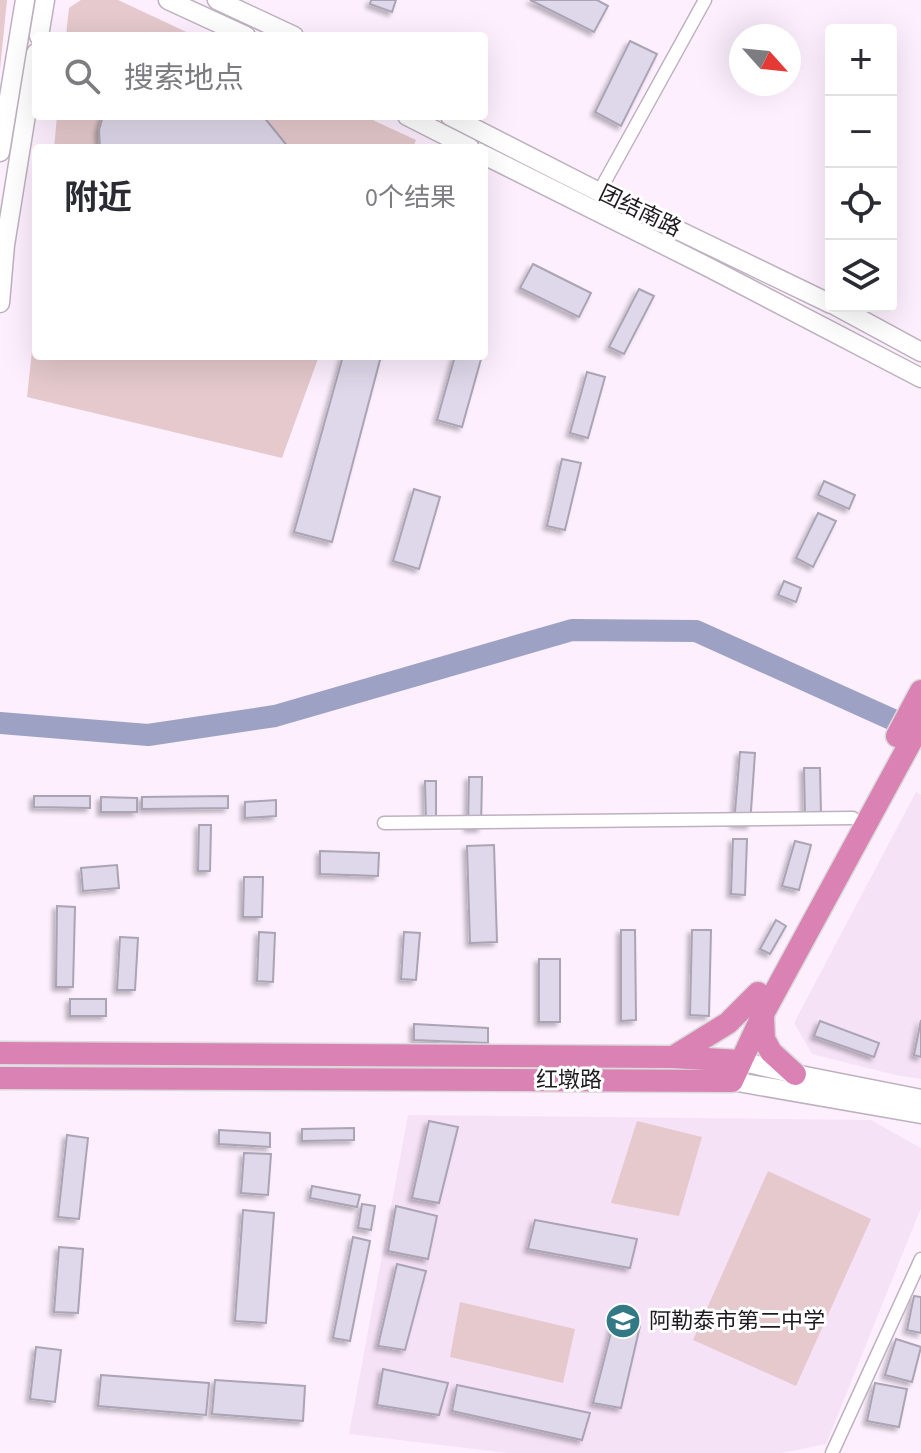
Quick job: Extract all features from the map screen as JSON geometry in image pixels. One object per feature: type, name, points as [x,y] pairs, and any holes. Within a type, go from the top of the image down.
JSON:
[{"type":"highway","points":[[673,1057],[760,1004],[891,764],[921,691]]},
{"type":"highway","points":[[728,1071],[853,818],[921,723]]},
{"type":"highway","points":[[760,1004],[764,1039],[771,1052],[795,1074]]},
{"type":"highway","name":"红墩路","points":[[0,1053],[673,1057],[728,1071]]},
{"type":"highway","name":"红墩路","points":[[0,1078],[728,1071]]},
{"type":"main road","points":[[0,152],[25,0]]},
{"type":"main road","points":[[40,32],[45,0]]},
{"type":"main road","points":[[168,0],[237,32]]},
{"type":"main road","points":[[217,0],[285,32]]},
{"type":"main road","points":[[0,303],[5,245],[32,78]]},
{"type":"main road","points":[[415,120],[462,144]]},
{"type":"main road","name":"团结南路","points":[[458,120],[825,301]]},
{"type":"main road","points":[[488,157],[921,378]]},
{"type":"main road","name":"团结南路","points":[[846,312],[921,352]]},
{"type":"main road","points":[[728,1071],[795,1074],[921,1099]]},
{"type":"main road","points":[[728,1071],[921,1114]]},
{"type":"street","points":[[599,192],[705,0]]},
{"type":"street","points":[[384,823],[853,818]]},
{"type":"street","points":[[832,1453],[921,1259]]},
{"type":"shaded area","points":[[0,0],[7,0],[0,69]]},
{"type":"shaded area","points":[[81,0],[118,0],[186,32],[66,32],[69,8]]},
{"type":"shaded area","points":[[57,120],[373,120],[416,140],[414,144],[54,144]]},
{"type":"shaded area","points":[[32,350],[32,360],[318,360],[282,458],[27,397]]},
{"type":"shaded area","points":[[916,792],[921,795],[921,1079],[812,1054],[794,1023]]},
{"type":"shaded area","name":"阿勒泰市第二中学","points":[[408,1115],[871,1120],[921,1148],[921,1208],[826,1444],[782,1453],[508,1453],[349,1434]]},
{"type":"shaded area","points":[[637,1121],[702,1137],[679,1216],[611,1203]]},
{"type":"shaded area","points":[[768,1171],[871,1219],[796,1386],[693,1340]]},
{"type":"shaded area","points":[[460,1302],[575,1329],[563,1383],[450,1357]]},
{"type":"building","points":[[371,0],[396,0],[392,12],[370,4]]},
{"type":"building","points":[[530,0],[597,0],[608,6],[594,32]]},
{"type":"building","points":[[630,41],[657,54],[621,126],[595,112]]},
{"type":"building","points":[[102,120],[266,120],[286,144],[100,144]]},
{"type":"building","points":[[533,264],[591,293],[579,317],[520,288]]},
{"type":"building","points":[[639,289],[654,296],[624,354],[609,347]]},
{"type":"building","points":[[342,360],[380,360],[332,542],[294,532]]},
{"type":"building","points":[[454,360],[481,360],[462,427],[437,420]]},
{"type":"building","points":[[587,372],[605,377],[588,438],[570,433]]},
{"type":"building","points":[[562,459],[581,463],[565,530],[547,526]]},
{"type":"building","points":[[824,481],[855,495],[849,509],[818,495]]},
{"type":"building","points":[[414,489],[440,497],[419,569],[393,561]]},
{"type":"building","points":[[818,513],[836,521],[813,567],[796,558]]},
{"type":"building","points":[[784,581],[801,588],[796,602],[778,595]]},
{"type":"building","points":[[740,752],[755,753],[750,825],[734,824]]},
{"type":"building","points":[[804,768],[820,768],[821,816],[805,817]]},
{"type":"building","points":[[469,777],[482,777],[481,828],[468,828]]},
{"type":"building","points":[[425,781],[436,781],[436,822],[426,822]]},
{"type":"building","points":[[34,796],[90,796],[90,808],[34,807]]},
{"type":"building","points":[[228,796],[228,808],[142,809],[142,797]]},
{"type":"building","points":[[101,797],[137,798],[137,812],[101,812]]},
{"type":"building","points":[[276,800],[276,816],[245,818],[245,802]]},
{"type":"building","points":[[199,825],[211,825],[210,871],[198,871]]},
{"type":"building","points":[[733,839],[747,839],[745,895],[731,894]]},
{"type":"building","points":[[795,841],[811,845],[799,890],[782,886]]},
{"type":"building","points":[[494,845],[497,942],[470,943],[467,846]]},
{"type":"building","points":[[320,851],[379,853],[378,876],[320,874]]},
{"type":"building","points":[[117,865],[119,888],[83,891],[81,868]]},
{"type":"building","points":[[244,877],[263,877],[262,917],[243,917]]},
{"type":"building","points":[[57,906],[75,907],[73,987],[56,987]]},
{"type":"building","points":[[776,920],[786,926],[770,954],[760,949]]},
{"type":"building","points":[[621,930],[635,930],[636,1020],[621,1021]]},
{"type":"building","points":[[692,930],[711,930],[709,1016],[690,1015]]},
{"type":"building","points":[[259,932],[275,933],[273,982],[257,981]]},
{"type":"building","points":[[404,932],[420,933],[416,980],[401,979]]},
{"type":"building","points":[[120,937],[138,938],[135,990],[117,990]]},
{"type":"building","points":[[539,959],[560,959],[560,1022],[539,1022]]},
{"type":"building","points":[[70,999],[106,999],[106,1016],[70,1016]]},
{"type":"building","points":[[921,1020],[921,1057],[914,1055]]},
{"type":"building","points":[[820,1021],[879,1043],[874,1057],[814,1036]]},
{"type":"building","points":[[414,1024],[488,1028],[488,1043],[414,1040]]},
{"type":"building","points":[[429,1121],[458,1127],[439,1203],[412,1198]]},
{"type":"building","points":[[354,1128],[354,1140],[302,1141],[302,1129]]},
{"type":"building","points":[[219,1130],[270,1133],[270,1147],[219,1144]]},
{"type":"building","points":[[67,1135],[88,1138],[79,1219],[58,1217]]},
{"type":"building","points":[[244,1153],[271,1154],[268,1195],[241,1193]]},
{"type":"building","points":[[312,1186],[360,1195],[357,1207],[310,1198]]},
{"type":"building","points":[[362,1204],[375,1206],[371,1230],[358,1228]]},
{"type":"building","points":[[396,1206],[437,1216],[428,1259],[388,1251]]},
{"type":"building","points":[[243,1210],[274,1213],[266,1323],[235,1321]]},
{"type":"building","points":[[535,1220],[637,1239],[630,1268],[528,1249]]},
{"type":"building","points":[[353,1237],[370,1241],[350,1341],[333,1338]]},
{"type":"building","points":[[59,1247],[83,1249],[78,1313],[54,1312]]},
{"type":"building","points":[[397,1264],[426,1271],[405,1350],[378,1346]]},
{"type":"building","points":[[914,1296],[921,1297],[921,1333],[907,1330]]},
{"type":"building","points":[[614,1321],[640,1326],[621,1408],[593,1403]]},
{"type":"building","points":[[896,1339],[921,1347],[912,1382],[885,1375]]},
{"type":"building","points":[[36,1347],[61,1350],[55,1402],[30,1399]]},
{"type":"building","points":[[383,1369],[448,1383],[439,1415],[377,1405]]},
{"type":"building","points":[[101,1375],[209,1383],[206,1415],[98,1406]]},
{"type":"building","points":[[215,1380],[305,1386],[303,1421],[212,1414]]},
{"type":"building","points":[[875,1383],[907,1389],[899,1427],[867,1421]]},
{"type":"building","points":[[457,1385],[590,1413],[582,1440],[452,1411]]},
{"type":"waterway","points":[[0,723],[148,735],[275,716],[572,630],[696,631],[920,732]]},
{"type":"place","name":"阿勒泰市第二中学","points":[[623,1321]]}]
